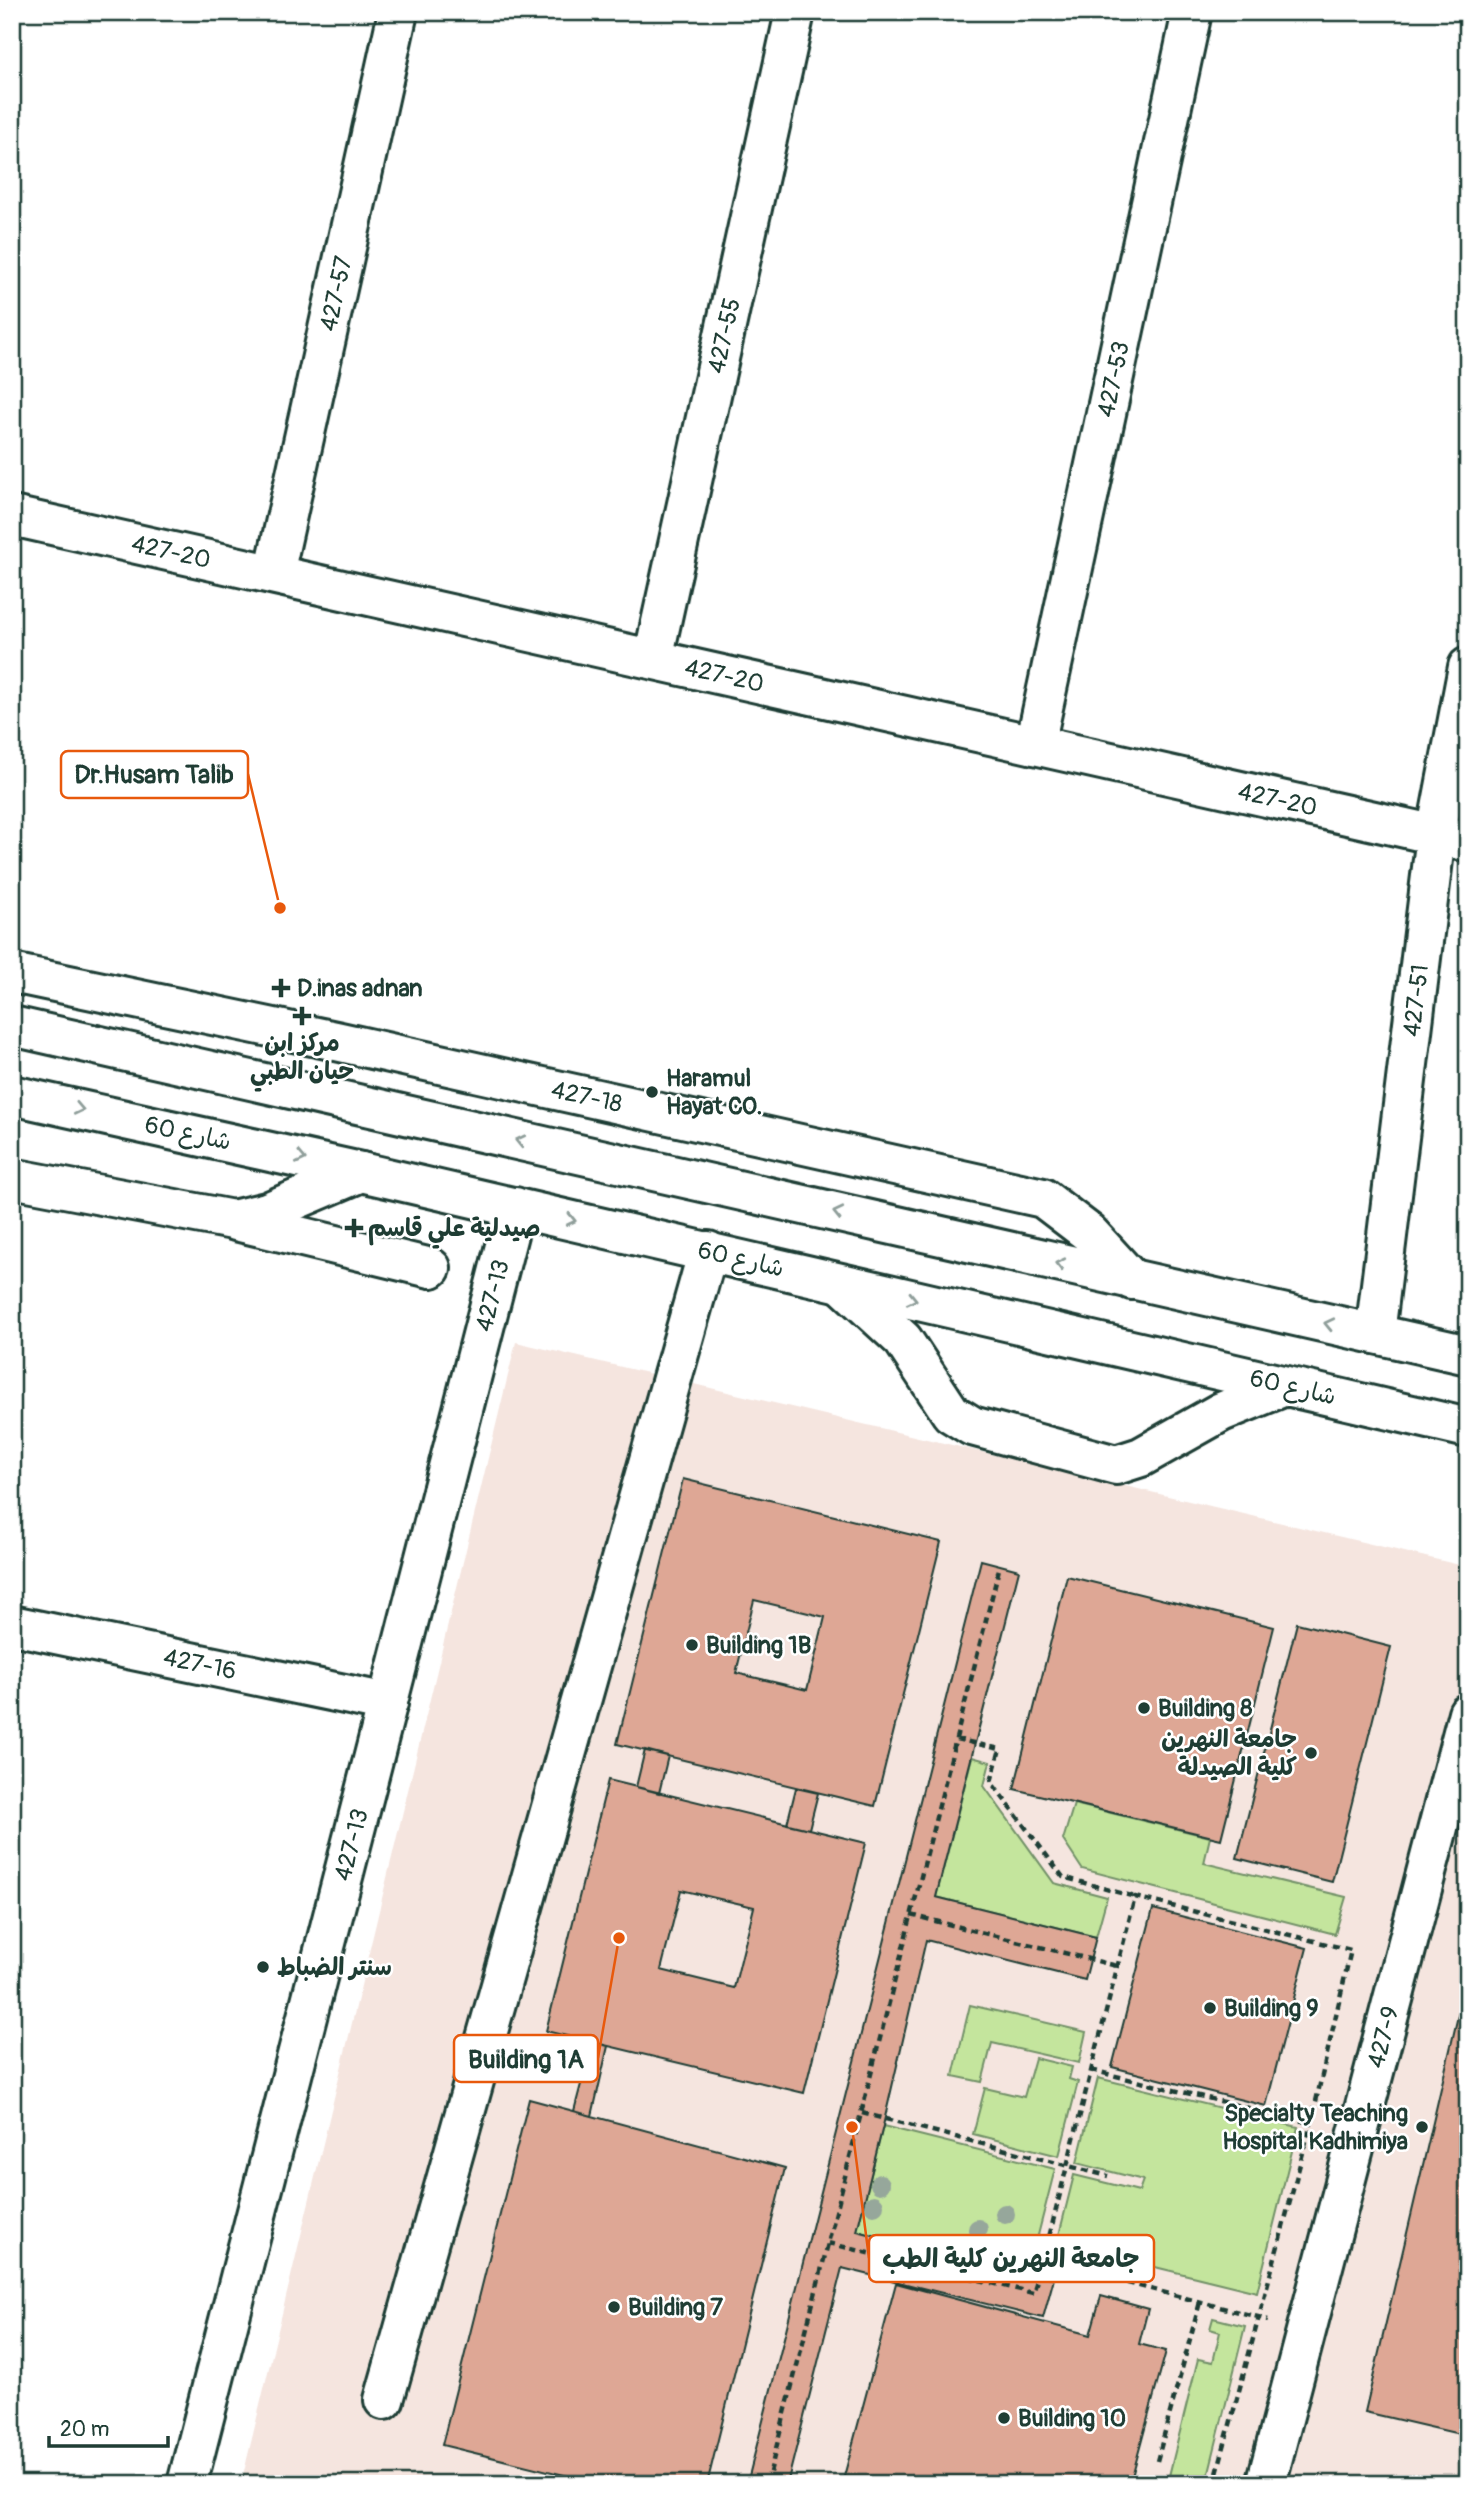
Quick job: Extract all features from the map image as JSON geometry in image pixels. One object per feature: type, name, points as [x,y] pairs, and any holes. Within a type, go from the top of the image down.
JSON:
[{"type":"street","name":"427-57","points":[[274,574],[398,12]]},
{"type":"street","name":"427-55","points":[[653,659],[795,12]]},
{"type":"street","name":"427-53","points":[[1035,745],[1192,12]]},
{"type":"street","name":"427-20","points":[[12,516],[1452,839]]},
{"type":"street","name":"427-51","points":[[1375,1334],[1452,839],[1468,667]]},
{"type":"street","name":"427-18","points":[[12,973],[336,1041],[1043,1198],[1089,1233],[1132,1280]]},
{"type":"street","points":[[12,1026],[1468,1355]]},
{"type":"street","name":"شارع 60","points":[[12,1094],[709,1251],[1468,1428]]},
{"type":"street","points":[[233,1220],[267,1212],[361,1172]]},
{"type":"street","points":[[12,1178],[233,1220],[431,1268]]},
{"type":"street","name":"427-13","points":[[187,2484],[515,1207]]},
{"type":"street","points":[[384,2400],[709,1251]]},
{"type":"street","points":[[840,1282],[903,1340],[951,1413],[972,1426],[1116,1465],[1141,1457],[1221,1412],[1284,1385]]},
{"type":"street","name":"427-16","points":[[14,1630],[388,1703]]},
{"type":"street","name":"427-9","points":[[1266,2484],[1468,1713]]},
{"type":"path","points":[[767,2484],[1000,1565]]},
{"type":"path","points":[[956,1739],[1000,1749],[992,1782],[1062,1877],[1351,1950],[1311,2123],[1214,2484]]},
{"type":"path","points":[[828,2242],[1033,2293],[1135,1897]]},
{"type":"path","points":[[912,1915],[1117,1966]]},
{"type":"path","points":[[1091,2070],[1311,2123]]},
{"type":"path","points":[[862,2113],[1108,2176]]},
{"type":"path","points":[[1043,2261],[1307,2331]]},
{"type":"path","points":[[1157,2461],[1200,2302]]},
{"type":"shaded area","points":[[516,1342],[1468,1567],[1468,2484],[241,2484]]},
{"type":"green space","points":[[972,1757],[990,1762],[984,1786],[1054,1883],[1107,1897],[1096,1937],[936,1897]]},
{"type":"green space","points":[[1074,1804],[1210,1837],[1204,1863],[1346,1897],[1335,1934],[1082,1869],[1063,1840]]},
{"type":"green space","points":[[970,2005],[1086,2032],[1079,2063],[992,2043],[982,2082],[953,2076]]},
{"type":"green space","points":[[1035,2058],[1072,2067],[1069,2079],[1078,2082],[1059,2156],[973,2134],[985,2088],[1024,2097]]},
{"type":"green space","points":[[1098,2078],[1298,2127],[1257,2292],[1057,2243],[1074,2175],[1139,2191],[1143,2180],[1077,2163]]},
{"type":"green space","points":[[883,2126],[1055,2169],[1028,2274],[857,2231]]},
{"type":"green space","points":[[1213,2318],[1245,2326],[1206,2484],[1167,2484],[1198,2359],[1213,2362],[1220,2332],[1210,2329]]},
{"type":"building","name":"Building 1B","points":[[683,1479],[941,1542],[875,1806],[617,1744]],"holes":[[[754,1600],[825,1617],[807,1690],[736,1673]]]},
{"type":"building","points":[[981,1560],[1019,1570],[936,1897],[1096,1937],[1085,1980],[926,1940],[857,2231],[1028,2274],[1054,2278],[1043,2318],[842,2268],[787,2484],[747,2484]]},
{"type":"building","name":"Building 8","points":[[1067,1576],[1274,1627],[1221,1839],[1014,1789]]},
{"type":"building","points":[[1297,1623],[1391,1647],[1332,1882],[1237,1858]]},
{"type":"building","points":[[645,1750],[668,1756],[659,1793],[636,1787]]},
{"type":"building","points":[[608,1780],[866,1843],[804,2093],[546,2031]],"holes":[[[681,1890],[754,1907],[734,1988],[661,1970]]]},
{"type":"building","points":[[796,1788],[818,1793],[809,1829],[787,1824]]},
{"type":"building","name":"Building 9","points":[[1153,1909],[1307,1948],[1266,2106],[1112,2067]]},
{"type":"building","points":[[1468,1973],[1468,2436],[1365,2412]]},
{"type":"building","points":[[592,2042],[608,2046],[592,2116],[574,2111]]},
{"type":"building","name":"Building 7","points":[[529,2099],[785,2168],[707,2484],[601,2484],[442,2445]]},
{"type":"building","name":"Building 10","points":[[896,2283],[1090,2335],[1101,2296],[1148,2309],[1139,2344],[1166,2351],[1130,2484],[842,2484]]},
{"type":"place","name":"Dr.Husam Talib","points":[[280,908]]},
{"type":"place","name":"D.inas adnan","points":[[281,988]]},
{"type":"place","name":"مركز ابن حيان الطبي","points":[[302,1016]]},
{"type":"place","name":"Haramul Hayat CO.","points":[[652,1092]]},
{"type":"place","name":"صيدلية علي قاسم","points":[[354,1228]]},
{"type":"place","name":"Building 1B","points":[[692,1645]]},
{"type":"place","name":"Building 8","points":[[1144,1708]]},
{"type":"place","name":"جامعة النهرين كلية الصيدلة","points":[[1311,1753]]},
{"type":"place","name":"Building 1A","points":[[619,1938]]},
{"type":"place","name":"سنتر الضباط","points":[[263,1967]]},
{"type":"place","name":"Building 9","points":[[1210,2008]]},
{"type":"place","name":"جامعة النهرين كلية الطب","points":[[852,2127]]},
{"type":"place","name":"Specialty Teaching Hospital Kadhimiya","points":[[1422,2127]]},
{"type":"place","name":"Building 7","points":[[614,2307]]},
{"type":"place","name":"Building 10","points":[[1004,2418]]}]
